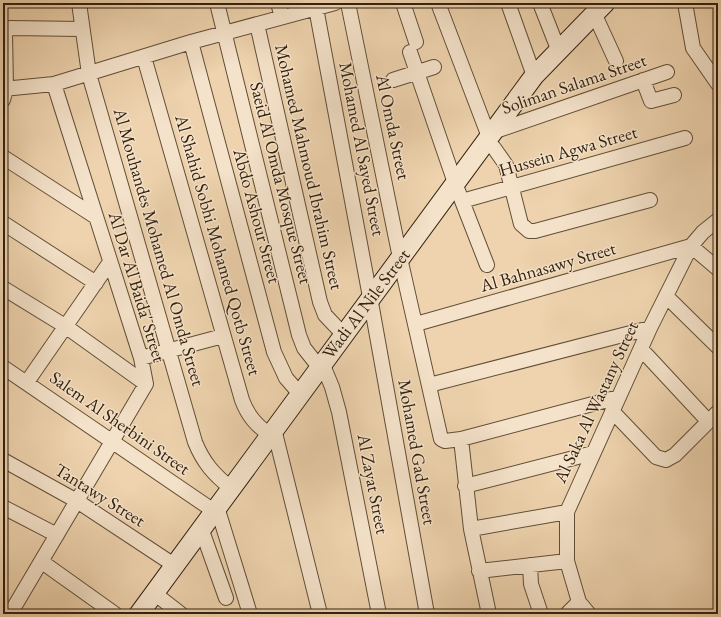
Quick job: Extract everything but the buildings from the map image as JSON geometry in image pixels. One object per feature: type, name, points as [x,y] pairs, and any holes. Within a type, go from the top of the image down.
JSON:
[{"type":"street","name":"Al Mouhandes Mohamed Al Omda Street","points":[[79,3],[89,74],[200,454],[216,476],[231,488]]},
{"type":"street","name":"Saeid Al Omda Mosque Street","points":[[217,3],[299,335],[304,348],[320,365]]},
{"type":"street","points":[[278,3],[282,17]]},
{"type":"street","points":[[82,29],[10,28],[5,32],[4,92],[54,84],[191,42],[335,3]]},
{"type":"street","name":"Al Omda Street","points":[[348,3],[400,258],[416,324],[440,437],[443,441],[461,439]]},
{"type":"street","points":[[403,3],[417,72],[455,183],[487,265]]},
{"type":"street","points":[[438,3],[489,137],[506,165],[521,224],[529,231],[535,231],[650,200]]},
{"type":"street","points":[[508,3],[534,76]]},
{"type":"street","points":[[540,3],[558,50]]},
{"type":"street","points":[[685,3],[693,48],[718,84]]},
{"type":"street","name":"Mohamed Al Sayed Street","points":[[316,8],[370,297]]},
{"type":"street","points":[[599,8],[616,61]]},
{"type":"street","name":"Wadi Al Nile Street","points":[[139,614],[320,365],[534,76],[599,8]]},
{"type":"street","name":"Mohamed Mahmoud Ibrahim Street","points":[[258,24],[320,302],[325,315],[343,334]]},
{"type":"street","name":"Abdo Ashour Street","points":[[191,42],[274,352],[286,378],[300,394]]},
{"type":"street","name":"Al Shahid Sobhi Mohamed Qotb Street","points":[[144,57],[223,336],[247,413],[256,425],[272,432]]},
{"type":"street","points":[[393,80],[434,67]]},
{"type":"street","name":"Soliman Salama Street","points":[[489,137],[667,72]]},
{"type":"street","points":[[643,80],[651,101],[674,95]]},
{"type":"street","name":"Al Dar Al Baida' Street","points":[[10,614],[146,384],[141,358],[54,84]]},
{"type":"street","name":"Hussein Agwa Street","points":[[462,201],[685,138]]},
{"type":"street","points":[[3,157],[96,217]]},
{"type":"street","name":"Al Saka Al Wastany Street","points":[[589,614],[579,602],[567,561],[567,512],[650,328],[691,246],[703,232],[718,220]]},
{"type":"street","points":[[3,223],[96,283]]},
{"type":"street","points":[[691,246],[718,269]]},
{"type":"street","name":"Al Bahnasawy Street","points":[[416,324],[691,246]]},
{"type":"street","points":[[27,382],[110,262]]},
{"type":"street","points":[[3,288],[65,326],[146,384]]},
{"type":"street","points":[[666,296],[718,346]]},
{"type":"street","name":"Mohamed Gad Street","points":[[370,297],[427,614]]},
{"type":"street","points":[[429,385],[650,328]]},
{"type":"street","points":[[141,358],[223,336]]},
{"type":"street","points":[[612,411],[656,457],[660,459],[671,458],[713,417],[641,349]]},
{"type":"street","name":"Al Zayat Street","points":[[320,365],[332,387],[339,412],[379,614]]},
{"type":"street","name":"Salem Al Sherbini Street","points":[[3,367],[216,509]]},
{"type":"street","points":[[489,614],[471,529],[465,486],[461,439],[619,397]]},
{"type":"street","points":[[272,432],[320,614]]},
{"type":"street","points":[[465,486],[593,453]]},
{"type":"street","name":"Tantawy Street","points":[[4,463],[77,501],[174,565]]},
{"type":"street","points":[[3,507],[57,535]]},
{"type":"street","points":[[216,509],[250,614]]},
{"type":"street","points":[[471,529],[567,512]]},
{"type":"street","points":[[201,528],[226,598]]},
{"type":"street","points":[[479,571],[567,561]]},
{"type":"street","points":[[42,562],[115,614]]},
{"type":"street","points":[[530,565],[531,584],[541,614]]},
{"type":"street","points":[[154,593],[181,614]]},
{"type":"street","points":[[567,614],[579,602]]}]
